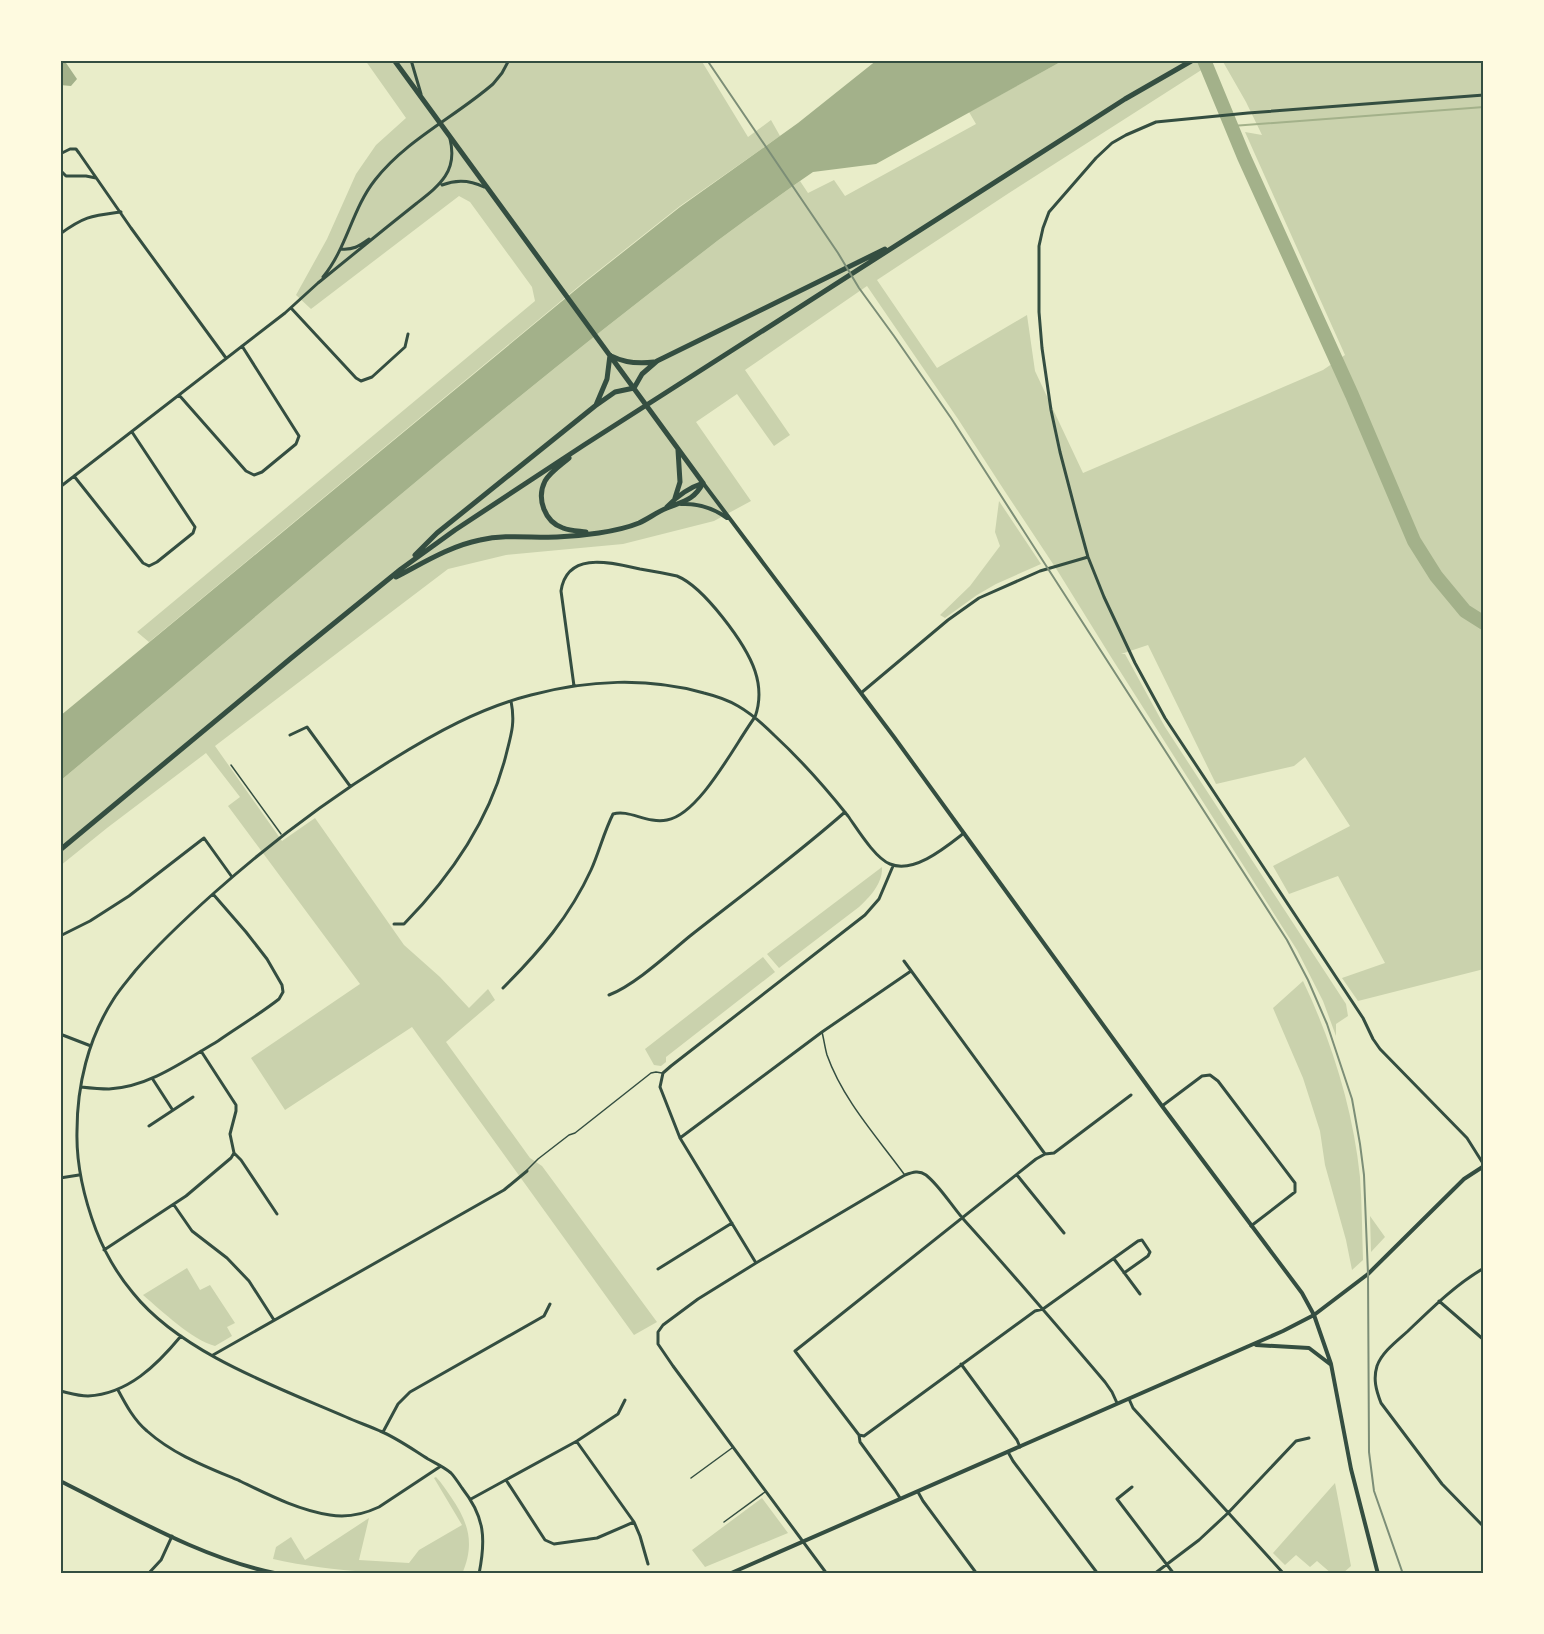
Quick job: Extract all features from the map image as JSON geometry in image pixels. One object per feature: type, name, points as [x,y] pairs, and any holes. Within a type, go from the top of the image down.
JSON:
[{"type":"main road","points":[[394,60],[703,483]]},
{"type":"main road","points":[[60,850],[401,569],[455,530],[1125,99],[1193,60]]},
{"type":"main road","points":[[401,569],[437,533],[595,406],[615,392],[634,388],[642,374],[657,361],[908,238]]},
{"type":"main road","points":[[610,355],[633,363],[657,361]]},
{"type":"main road","points":[[595,406],[605,386],[610,355]]},
{"type":"main road","points":[[584,445],[550,475],[545,482],[541,496],[548,517],[554,524],[563,528],[594,532]]},
{"type":"main road","points":[[675,498],[680,482],[678,448]]},
{"type":"main road","points":[[384,583],[451,549],[478,540],[505,536],[556,537],[629,526],[680,505],[697,493],[703,483]]},
{"type":"main road","points":[[666,509],[684,491],[703,483]]},
{"type":"street","points":[[411,60],[422,98]]},
{"type":"street","points":[[318,283],[329,270],[341,249],[373,182],[396,157],[493,84],[502,73],[508,60]]},
{"type":"street","points":[[729,1574],[1252,1345],[1314,1315],[1368,1274],[1456,1186],[1484,1165],[1467,1138],[1380,1049],[1373,1039],[1363,1018],[1165,718],[1131,655],[1088,557],[1060,452],[1042,348],[1039,312],[1039,246],[1049,212],[1096,158],[1112,143],[1156,122],[1484,95]]},
{"type":"street","points":[[438,187],[445,178],[451,162],[452,149],[449,136]]},
{"type":"street","points":[[60,154],[76,149],[226,358]]},
{"type":"street","points":[[60,171],[66,176],[86,176],[98,179]]},
{"type":"street","points":[[60,487],[291,308],[318,283],[438,187],[449,182],[462,181],[476,183],[488,189]]},
{"type":"street","points":[[60,234],[78,221],[94,215],[121,212]]},
{"type":"street","points":[[341,249],[351,250],[358,247],[387,227]]},
{"type":"street","points":[[291,308],[361,381],[372,377],[405,347],[408,334]]},
{"type":"street","points":[[179,395],[246,471],[254,475],[262,472],[296,444],[300,436],[242,346]]},
{"type":"street","points":[[75,476],[143,563],[149,566],[157,562],[193,533],[195,527],[132,432]]},
{"type":"street","points":[[703,483],[861,693],[1162,1106],[1302,1293],[1314,1315],[1331,1364],[1351,1469],[1378,1574]]},
{"type":"street","points":[[680,505],[690,504],[712,509],[730,520]]},
{"type":"street","points":[[861,693],[948,620],[979,598],[1040,571],[1088,557]]},
{"type":"street","points":[[503,988],[566,916],[590,873],[613,814],[621,812],[646,820],[660,821],[679,816],[705,791],[755,717],[758,708],[755,670],[733,633],[693,585],[677,576],[610,562],[591,562],[577,566],[562,585],[574,686]]},
{"type":"street","points":[[479,1574],[484,1537],[481,1520],[471,1498],[453,1475],[383,1432],[249,1375],[181,1336],[134,1295],[104,1250],[79,1174],[76,1147],[77,1118],[81,1087],[91,1046],[100,1021],[115,995],[164,938],[212,894],[282,836],[350,786],[456,723],[511,701],[574,686],[617,682],[670,685],[725,699],[755,717],[811,771],[873,849],[893,866],[905,866],[929,858],[964,833]]},
{"type":"street","points":[[394,924],[404,924],[417,911],[442,882],[476,832],[504,763],[513,726],[514,715],[511,701]]},
{"type":"street","points":[[290,735],[307,727],[350,786]]},
{"type":"street","points":[[609,995],[646,971],[801,850],[845,812]]},
{"type":"street","points":[[60,936],[90,921],[129,896],[204,838],[232,877]]},
{"type":"street","points":[[756,1263],[680,1138],[660,1087],[663,1073],[865,915],[879,899],[893,866]]},
{"type":"street","points":[[81,1087],[109,1089],[128,1086],[165,1073],[279,999],[283,992],[282,985],[267,959],[240,924],[212,894]]},
{"type":"street","points":[[904,961],[1045,1154]]},
{"type":"street","points":[[680,1138],[822,1032],[911,971]]},
{"type":"street","points":[[60,1034],[91,1046]]},
{"type":"street","points":[[201,1051],[236,1105],[230,1134],[234,1153],[277,1214]]},
{"type":"street","points":[[1162,1106],[1202,1076],[1210,1075],[1218,1081],[1295,1183],[1295,1192],[1251,1226]]},
{"type":"street","points":[[152,1078],[173,1110]]},
{"type":"street","points":[[900,1499],[860,1442],[859,1435],[795,1351],[1036,1159],[1045,1154],[1054,1153],[1131,1095]]},
{"type":"street","points":[[149,1126],[193,1097]]},
{"type":"street","points":[[104,1250],[200,1186],[234,1153]]},
{"type":"street","points":[[213,1355],[504,1190],[526,1171]]},
{"type":"street","points":[[827,1574],[658,1344],[658,1332],[663,1325],[698,1299],[905,1175],[921,1172],[926,1175],[1105,1382],[1117,1403]]},
{"type":"street","points":[[60,1178],[79,1174]]},
{"type":"street","points":[[1017,1175],[1064,1233]]},
{"type":"street","points":[[174,1205],[192,1231],[227,1258],[249,1281],[274,1320]]},
{"type":"street","points":[[658,1269],[732,1223]]},
{"type":"street","points":[[859,1435],[864,1436],[1035,1311],[1043,1309],[1142,1240],[1150,1252],[1148,1256],[1124,1273]]},
{"type":"street","points":[[1114,1259],[1140,1294]]},
{"type":"street","points":[[1484,1268],[1439,1301],[1387,1350],[1378,1364],[1375,1380],[1381,1403],[1442,1484],[1484,1527]]},
{"type":"street","points":[[1439,1301],[1484,1340]]},
{"type":"street","points":[[383,1432],[398,1404],[410,1392],[544,1316],[550,1305]]},
{"type":"street","points":[[60,1391],[89,1396],[118,1390],[134,1382],[169,1351],[181,1336]]},
{"type":"street","points":[[1252,1345],[1309,1348],[1331,1364]]},
{"type":"street","points":[[961,1364],[1020,1447]]},
{"type":"street","points":[[118,1390],[132,1416],[145,1430],[185,1458],[295,1506],[322,1514],[356,1515],[369,1512],[441,1466]]},
{"type":"street","points":[[1128,1398],[1133,1408],[1284,1574]]},
{"type":"street","points":[[471,1498],[577,1442],[618,1414],[625,1400]]},
{"type":"street","points":[[1154,1574],[1199,1540],[1228,1514],[1296,1441],[1309,1438]]},
{"type":"street","points":[[577,1442],[634,1522],[648,1564]]},
{"type":"street","points":[[1008,1452],[1012,1461],[1098,1574]]},
{"type":"street","points":[[506,1480],[545,1540],[554,1544],[597,1538],[634,1522]]},
{"type":"street","points":[[60,1481],[171,1536],[241,1565],[279,1574]]},
{"type":"street","points":[[1132,1488],[1117,1498],[1174,1574]]},
{"type":"street","points":[[918,1492],[922,1501],[977,1574]]},
{"type":"street","points":[[148,1574],[160,1560],[171,1536]]},
{"type":"lane","points":[[231,765],[282,836]]},
{"type":"lane","points":[[822,1032],[827,1055],[851,1103],[905,1175]]},
{"type":"lane","points":[[526,1171],[569,1134],[575,1133],[651,1073],[663,1073]]},
{"type":"lane","points":[[691,1478],[732,1447]]},
{"type":"lane","points":[[724,1522],[765,1492]]},
{"type":"shaded area","points":[[60,60],[64,60],[77,79],[71,86],[60,85]]},
{"type":"shaded area","points":[[365,60],[701,60],[748,137],[771,120],[780,136],[680,206],[584,282],[149,642],[137,632],[535,301],[532,287],[470,202],[459,196],[311,309],[296,295],[327,239],[356,174],[376,145],[406,118]]},
{"type":"shaded area","points":[[877,60],[1064,60],[876,164],[813,172],[764,207],[539,380],[60,781],[60,716],[584,283],[680,207],[798,123]]},
{"type":"shaded area","points":[[1064,60],[1217,60],[877,280],[937,368],[1027,315],[1035,371],[1083,473],[1323,370],[1345,355],[1245,132],[1262,135],[1222,60],[1484,60],[1484,969],[1358,1001],[1342,978],[1385,963],[1338,876],[1289,894],[1273,866],[1350,826],[1305,757],[1294,766],[1216,784],[1148,645],[1121,654],[1125,654],[1165,727],[1346,1004],[1348,1016],[1336,1024],[1336,1036],[1323,1001],[1297,950],[1057,570],[867,286],[745,370],[790,435],[774,446],[737,394],[696,422],[751,501],[714,521],[623,544],[506,555],[448,569],[215,746],[282,841],[315,818],[404,945],[440,977],[469,1008],[488,989],[495,1000],[446,1042],[530,1158],[542,1166],[657,1322],[634,1335],[412,1027],[285,1110],[251,1058],[360,984],[228,806],[240,797],[206,753],[60,866],[60,781],[539,380],[715,243],[800,181],[808,193],[834,180],[845,196],[976,124],[969,112]]},
{"type":"shaded area","points":[[999,501],[1041,564],[996,584],[945,618],[940,615],[970,586],[1000,546],[995,532]]},
{"type":"shaded area","points":[[882,867],[878,884],[859,907],[779,968],[767,954]]},
{"type":"shaded area","points":[[763,957],[775,972],[666,1057],[666,1062],[661,1066],[654,1065],[645,1049]]},
{"type":"shaded area","points":[[1303,981],[1340,1076],[1357,1152],[1361,1187],[1363,1260],[1352,1270],[1325,1165],[1320,1131],[1303,1078],[1273,1008]]},
{"type":"shaded area","points":[[1370,1216],[1385,1237],[1371,1252]]},
{"type":"shaded area","points":[[187,1268],[200,1290],[210,1285],[235,1323],[227,1327],[232,1336],[215,1346],[187,1331],[143,1295]]},
{"type":"shaded area","points":[[436,1477],[457,1507],[466,1525],[469,1543],[462,1574],[343,1570],[273,1559],[276,1547],[291,1537],[305,1560],[369,1518],[359,1560],[409,1563],[419,1550],[462,1525],[434,1478]]},
{"type":"shaded area","points":[[1335,1483],[1351,1566],[1342,1574],[1332,1574],[1317,1561],[1310,1567],[1296,1555],[1285,1565],[1273,1553]]},
{"type":"shaded area","points":[[762,1498],[788,1533],[705,1567],[692,1550]]},
{"type":"waterway","points":[[1204,60],[1244,157],[1352,395],[1414,541],[1436,576],[1465,611],[1484,623]]},
{"type":"waterway","points":[[1232,126],[1484,107]]},
{"type":"railway","points":[[707,60],[838,253],[859,288],[951,418],[1287,940],[1308,980],[1327,1024],[1352,1099],[1360,1144],[1364,1175],[1368,1274],[1369,1452],[1374,1491],[1403,1574]]}]
